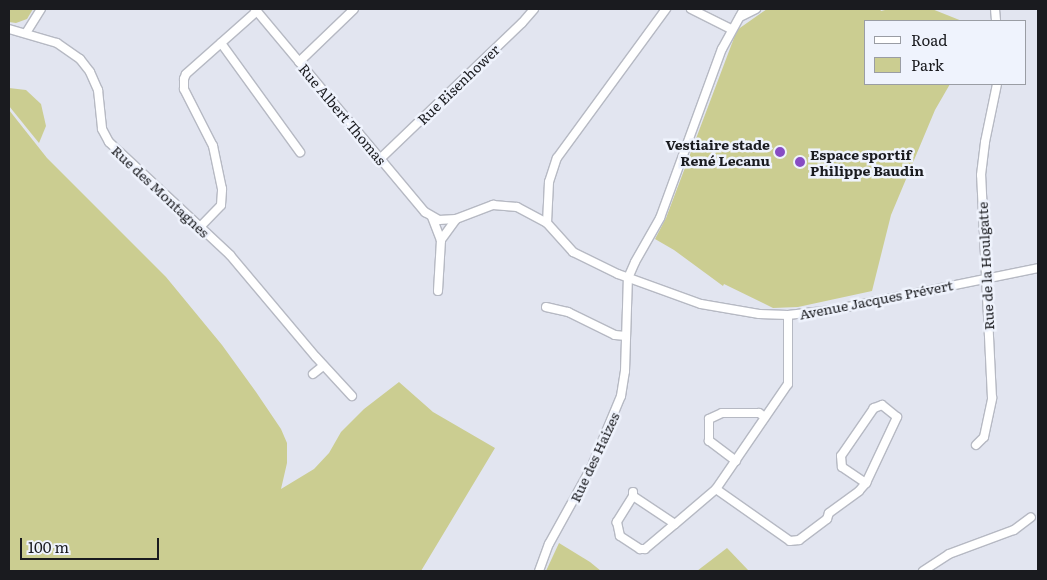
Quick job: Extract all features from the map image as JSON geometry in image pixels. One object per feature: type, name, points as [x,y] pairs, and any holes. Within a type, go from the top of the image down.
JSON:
[{"type":"street","points":[[26,33],[41,9]]},
{"type":"street","points":[[299,62],[354,9]]},
{"type":"street","name":"Rue Eisenhower","points":[[381,158],[522,23],[534,9]]},
{"type":"street","points":[[547,224],[549,182],[557,158],[666,9]]},
{"type":"street","points":[[691,9],[731,29]]},
{"type":"street","name":"Rue des Haizes","points":[[539,571],[549,544],[591,468],[621,396],[625,372],[628,278],[660,218],[731,29],[744,9]]},
{"type":"street","points":[[740,17],[756,9]]},
{"type":"street","points":[[200,227],[220,205],[222,189],[210,138],[183,84],[186,74],[256,10]]},
{"type":"street","name":"Rue Albert Thomas","points":[[256,10],[425,212],[432,217],[440,240],[438,291]]},
{"type":"street","name":"Rue des Montagnes","points":[[9,29],[26,33],[66,48],[85,65],[98,90],[102,128],[109,142],[230,255],[323,366],[352,396]]},
{"type":"street","points":[[221,43],[300,152]]},
{"type":"street","name":"Rue de la Houlgatte","points":[[976,446],[984,437],[992,398],[981,175],[985,142],[997,85]]},
{"type":"street","points":[[432,217],[446,221],[456,219],[483,207],[503,205],[517,207],[531,213],[547,224]]},
{"type":"street","points":[[440,240],[456,219]]},
{"type":"street","name":"Avenue Jacques Prévert","points":[[547,224],[574,252],[628,278],[701,304],[731,311],[788,315],[832,310],[1038,268]]},
{"type":"street","points":[[546,307],[568,312],[615,335],[626,336]]},
{"type":"street","points":[[674,524],[633,494],[617,522],[620,536],[640,549],[645,549],[716,489],[788,384],[788,315]]},
{"type":"street","points":[[313,374],[323,366]]},
{"type":"street","points":[[716,489],[790,541],[800,540],[827,520],[829,513],[866,483],[897,417],[882,405],[874,408],[841,456],[842,467],[866,483]]},
{"type":"street","points":[[736,461],[709,441],[709,419],[722,413],[759,413],[765,417]]},
{"type":"street","points":[[923,571],[949,554],[1022,526],[1031,517]]},
{"type":"green space","points":[[9,9],[33,9],[27,19],[16,23],[9,22]]},
{"type":"green space","name":"Espace sportif Philippe Baudin","points":[[767,9],[880,9],[881,11],[889,9],[932,9],[960,20],[864,20],[864,85],[949,85],[935,110],[891,215],[872,291],[798,307],[773,308],[724,284],[723,286],[674,250],[655,239],[666,218],[737,30]]},
{"type":"green space","points":[[9,88],[26,90],[41,104],[46,126],[39,143],[9,106]]},
{"type":"green space","points":[[9,110],[47,158],[166,277],[222,345],[256,392],[281,429],[287,443],[287,463],[281,489],[314,469],[329,453],[341,432],[364,409],[399,382],[433,412],[495,448],[421,571],[9,571]]},
{"type":"green space","points":[[559,543],[590,562],[601,571],[546,571]]},
{"type":"green space","points":[[727,548],[749,571],[697,571]]},
{"type":"place","name":"Vestiaire stade René Lecanu","points":[[780,152]]},
{"type":"place","name":"Espace sportif Philippe Baudin","points":[[800,162]]}]
